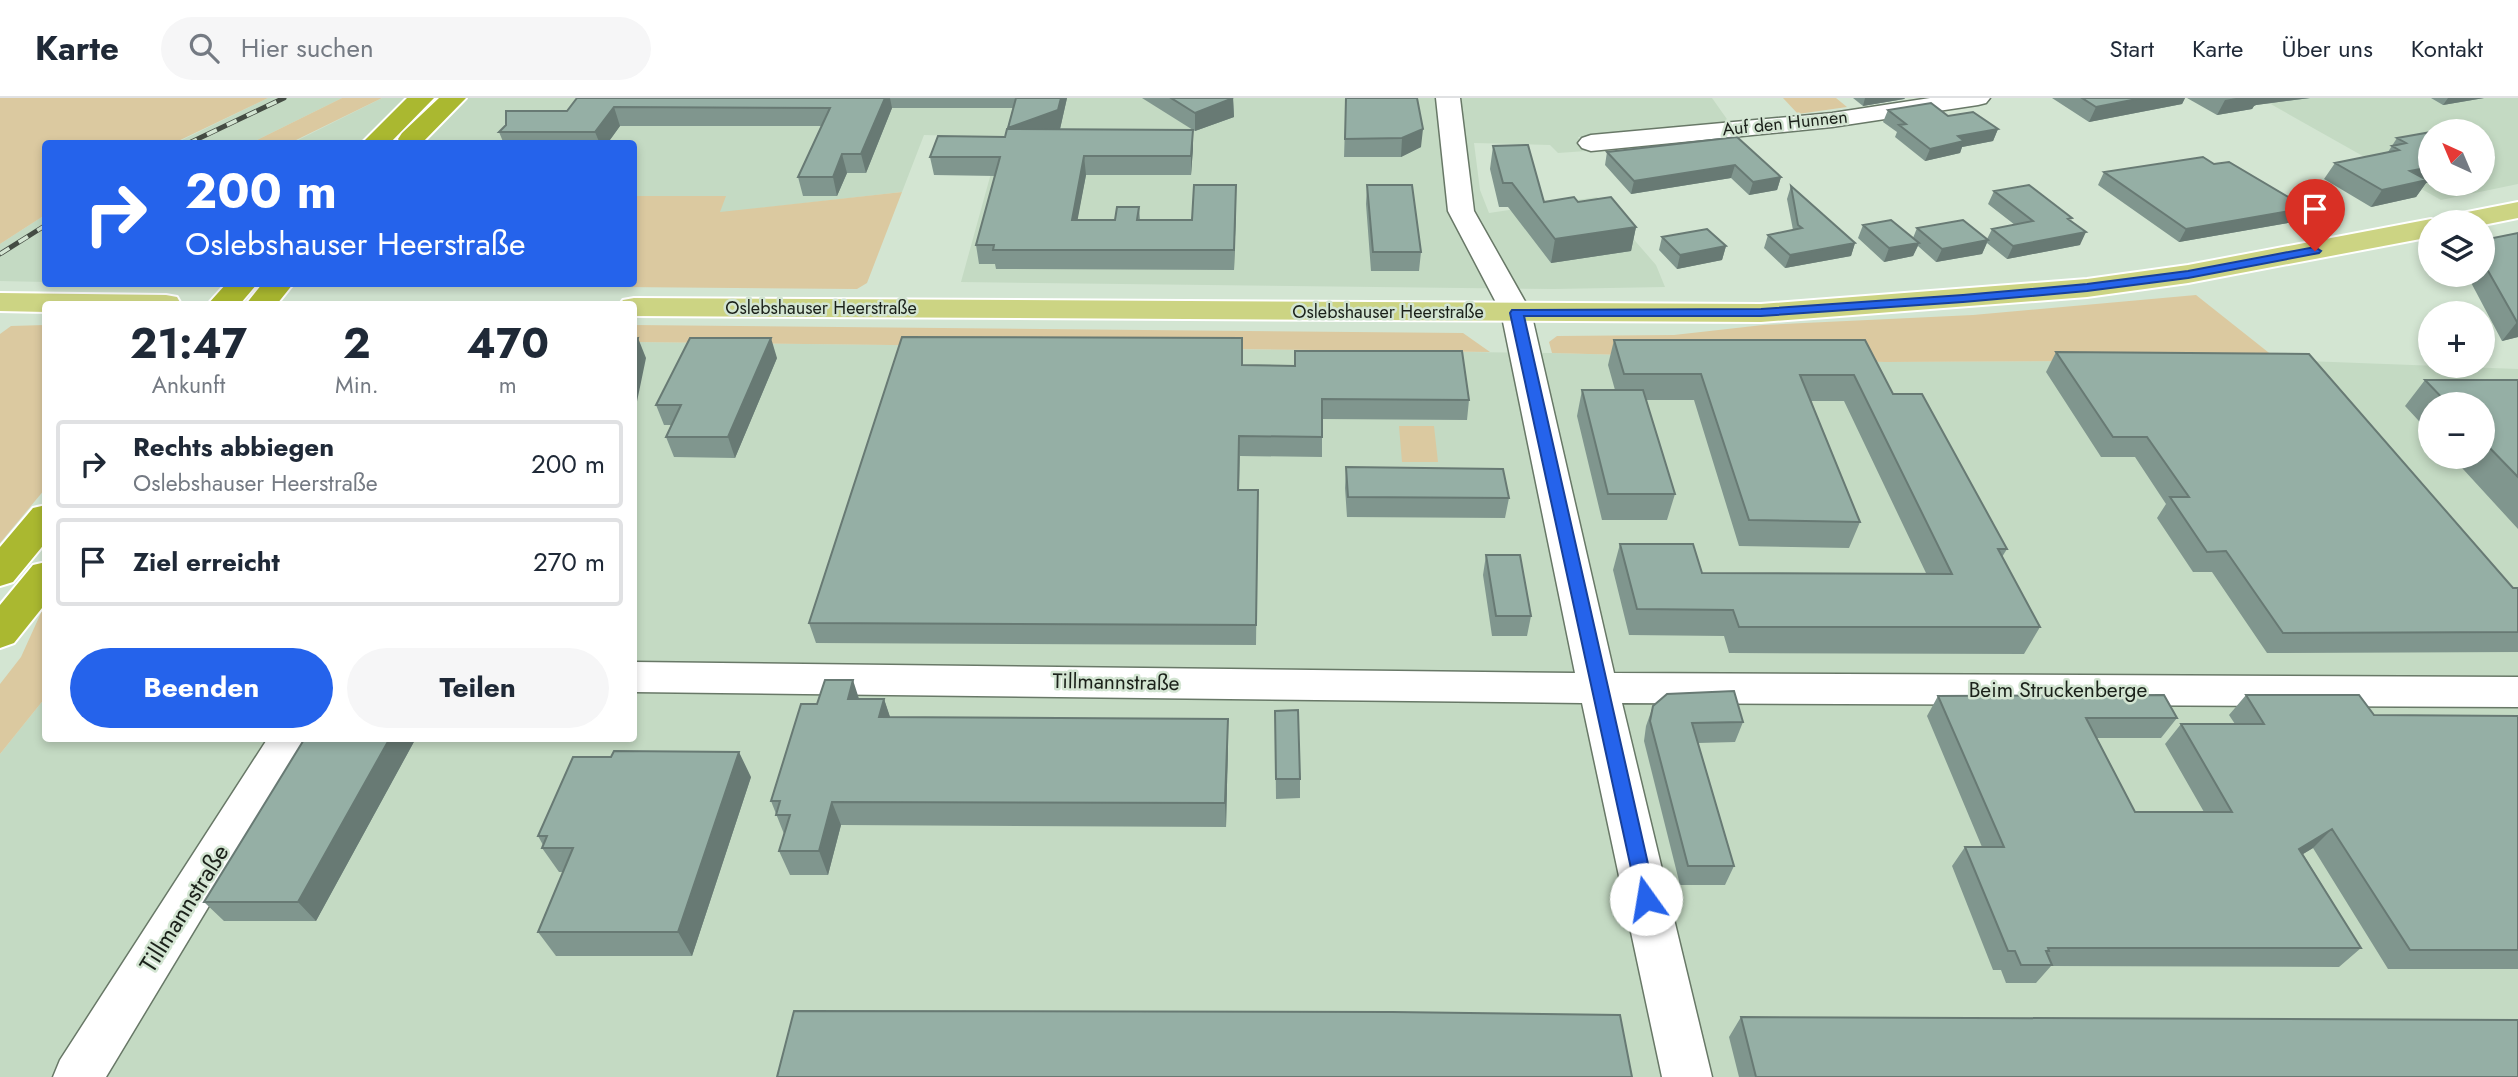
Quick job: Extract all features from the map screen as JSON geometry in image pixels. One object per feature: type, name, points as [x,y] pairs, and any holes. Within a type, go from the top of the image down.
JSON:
[{"type":"highway","points":[[378,140],[421,98]]},
{"type":"highway","points":[[411,140],[453,98]]},
{"type":"highway","points":[[226,301],[239,287]]},
{"type":"highway","points":[[264,301],[275,287]]},
{"type":"highway","points":[[0,572],[42,522]]},
{"type":"highway","points":[[0,633],[42,580]]},
{"type":"main road","points":[[2495,214],[2518,209]]},
{"type":"main road","name":"Oslebshauser Heerstraße","points":[[637,307],[1761,313],[2087,288],[2188,274],[2418,230]]},
{"type":"main road","points":[[0,302],[42,303]]},
{"type":"street","points":[[1448,98],[1461,211],[1516,313],[1687,1077]]},
{"type":"street","name":"Auf den Hunnen","points":[[1591,143],[1832,120],[1978,98]]},
{"type":"street","name":"Tillmannstraße","points":[[637,677],[1598,688]]},
{"type":"street","name":"Beim Struckenberge","points":[[1598,688],[2518,692]]},
{"type":"street","name":"Tillmannstraße","points":[[78,1077],[287,742]]},
{"type":"shaded area","points":[[0,98],[268,98],[180,140],[42,140],[42,217],[0,244]]},
{"type":"shaded area","points":[[268,98],[342,98],[257,140],[182,140]]},
{"type":"shaded area","points":[[342,98],[382,98],[296,140],[257,140]]},
{"type":"shaded area","points":[[382,98],[1712,98],[1729,122],[1578,137],[1586,151],[1558,153],[1550,145],[1474,143],[1480,190],[1489,213],[1597,197],[1656,265],[1665,287],[1554,289],[961,282],[1001,137],[924,135],[902,192],[719,213],[725,196],[637,196],[637,140],[298,140]]},
{"type":"shaded area","points":[[1783,98],[1836,98],[1847,107],[1798,114]]},
{"type":"shaded area","points":[[2260,98],[2518,98],[2518,184],[2496,189],[2496,119],[2418,119],[2418,187]]},
{"type":"shaded area","points":[[902,192],[867,283],[857,289],[633,287],[637,287],[637,196],[726,196],[720,212]]},
{"type":"shaded area","points":[[2434,196],[2460,196],[2441,200]]},
{"type":"shaded area","points":[[42,217],[42,282],[0,281],[0,244]]},
{"type":"shaded area","points":[[2196,295],[2278,360],[1885,362],[1552,353],[1549,342],[1557,336],[1674,335],[1763,325],[1973,315]]},
{"type":"shaded area","points":[[42,325],[42,493],[0,543],[0,334],[11,326]]},
{"type":"shaded area","points":[[637,325],[1463,333],[1490,352],[637,342]]},
{"type":"shaded area","points":[[637,342],[1552,353],[1885,362],[2278,360],[2418,365],[2418,378],[2495,378],[2495,368],[2518,369],[2518,1077],[0,1077],[0,754],[42,702],[42,742],[637,742]]},
{"type":"shaded area","points":[[1399,426],[1434,426],[1438,462],[1402,462]]},
{"type":"shaded area","points":[[42,611],[42,702],[0,754],[0,684],[21,657]]},
{"type":"building","points":[[577,98],[885,98],[861,154],[842,154],[833,177],[798,177],[830,108],[614,107],[595,132],[499,132],[506,125],[506,111],[567,111]]},
{"type":"building","points":[[1016,98],[1061,98],[1058,110],[1008,128]]},
{"type":"building","points":[[1171,98],[1233,98],[1195,113]]},
{"type":"building","points":[[1346,98],[1417,98],[1423,129],[1402,138],[1345,139]]},
{"type":"building","points":[[2082,98],[2142,98],[2096,107]]},
{"type":"building","points":[[1931,103],[1948,116],[1973,112],[1998,129],[1958,136],[1964,141],[1930,149],[1899,125],[1906,124],[1888,110]]},
{"type":"building","points":[[1007,129],[1193,130],[1191,156],[1084,156],[1072,220],[1115,220],[1117,207],[1139,207],[1137,220],[1192,220],[1194,185],[1236,185],[1234,250],[993,250],[994,245],[976,245],[1000,157],[930,157],[938,136],[1005,137]]},
{"type":"building","points":[[2418,134],[2418,169],[2410,171],[2418,175],[2418,182],[2382,190],[2335,163],[2399,150],[2392,146],[2406,143],[2397,138]]},
{"type":"building","points":[[1737,137],[1781,177],[1753,182],[1735,165],[1634,181],[1607,152]]},
{"type":"building","points":[[1528,145],[1544,202],[1574,197],[1578,202],[1611,197],[1636,227],[1555,239],[1512,183],[1503,183],[1493,146]]},
{"type":"building","points":[[2203,157],[2214,164],[2229,162],[2307,208],[2186,229],[2104,172]]},
{"type":"building","points":[[1367,185],[1412,185],[1421,252],[1373,252]]},
{"type":"building","points":[[2029,185],[2086,232],[2013,246],[1992,229],[2033,221],[1994,191]]},
{"type":"building","points":[[1791,186],[1855,243],[1790,255],[1768,235],[1802,228],[1798,225]]},
{"type":"building","points":[[1891,220],[1919,243],[1889,248],[1863,225]]},
{"type":"building","points":[[1963,220],[1988,240],[1942,249],[1917,228]]},
{"type":"building","points":[[1707,229],[1726,246],[1680,255],[1662,237]]},
{"type":"building","points":[[2518,233],[2518,322],[2495,283],[2495,238]]},
{"type":"building","points":[[902,337],[1242,338],[1242,365],[1295,366],[1295,351],[1462,351],[1469,400],[1322,399],[1322,437],[1239,436],[1238,490],[1258,490],[1256,625],[809,623]]},
{"type":"building","points":[[690,338],[771,338],[728,437],[666,437],[681,405],[656,405]]},
{"type":"building","points":[[1614,340],[1865,340],[1893,394],[1922,394],[2007,549],[1998,549],[2040,627],[1739,627],[1733,610],[1637,609],[1620,544],[1693,544],[1702,573],[1952,574],[1854,375],[1800,375],[1860,522],[1749,520],[1701,374],[1624,374]]},
{"type":"building","points":[[2056,352],[2309,354],[2513,588],[2518,588],[2518,632],[2283,633],[2226,551],[2207,552],[2170,497],[2189,497],[2147,437],[2113,437]]},
{"type":"building","points":[[2425,380],[2518,380],[2518,477],[2495,453],[2495,392],[2436,392]]},
{"type":"building","points":[[1582,390],[1643,390],[1675,494],[1608,494]]},
{"type":"building","points":[[1346,467],[1503,469],[1509,498],[1348,497]]},
{"type":"building","points":[[1486,555],[1520,555],[1531,616],[1496,616]]},
{"type":"building","points":[[825,680],[853,680],[848,699],[884,699],[879,717],[1228,719],[1225,803],[832,802],[819,851],[779,851],[790,815],[776,815],[780,801],[771,801],[801,704],[817,704]]},
{"type":"building","points":[[1734,691],[1743,722],[1692,723],[1734,866],[1688,866],[1650,721],[1653,706],[1667,694]]},
{"type":"building","points":[[2164,695],[2177,718],[2086,718],[2135,812],[2232,812],[2181,724],[2264,724],[2246,695],[2359,695],[2374,715],[2518,716],[2518,950],[2410,950],[2332,829],[2299,849],[2361,948],[2048,948],[2049,951],[2046,951],[2052,965],[2021,965],[2015,951],[2008,951],[1965,847],[2004,847],[1938,696]]},
{"type":"building","points":[[1298,710],[1300,779],[1276,779],[1275,711]]},
{"type":"building","points":[[303,742],[388,742],[298,902],[204,902]]},
{"type":"building","points":[[614,751],[739,752],[678,932],[538,932],[573,848],[542,848],[547,836],[538,836],[573,757],[611,757]]},
{"type":"building","points":[[794,1011],[1620,1015],[1632,1077],[777,1077]]},
{"type":"building","points":[[1741,1017],[2518,1020],[2518,1077],[1756,1077]]},
{"type":"railway","points":[[195,140],[284,98]]},
{"type":"railway","points":[[0,254],[42,228]]},
{"type":"route","points":[[1646,899],[1516,313],[1761,313],[1963,299],[2087,288],[2188,274],[2315,251]]}]
